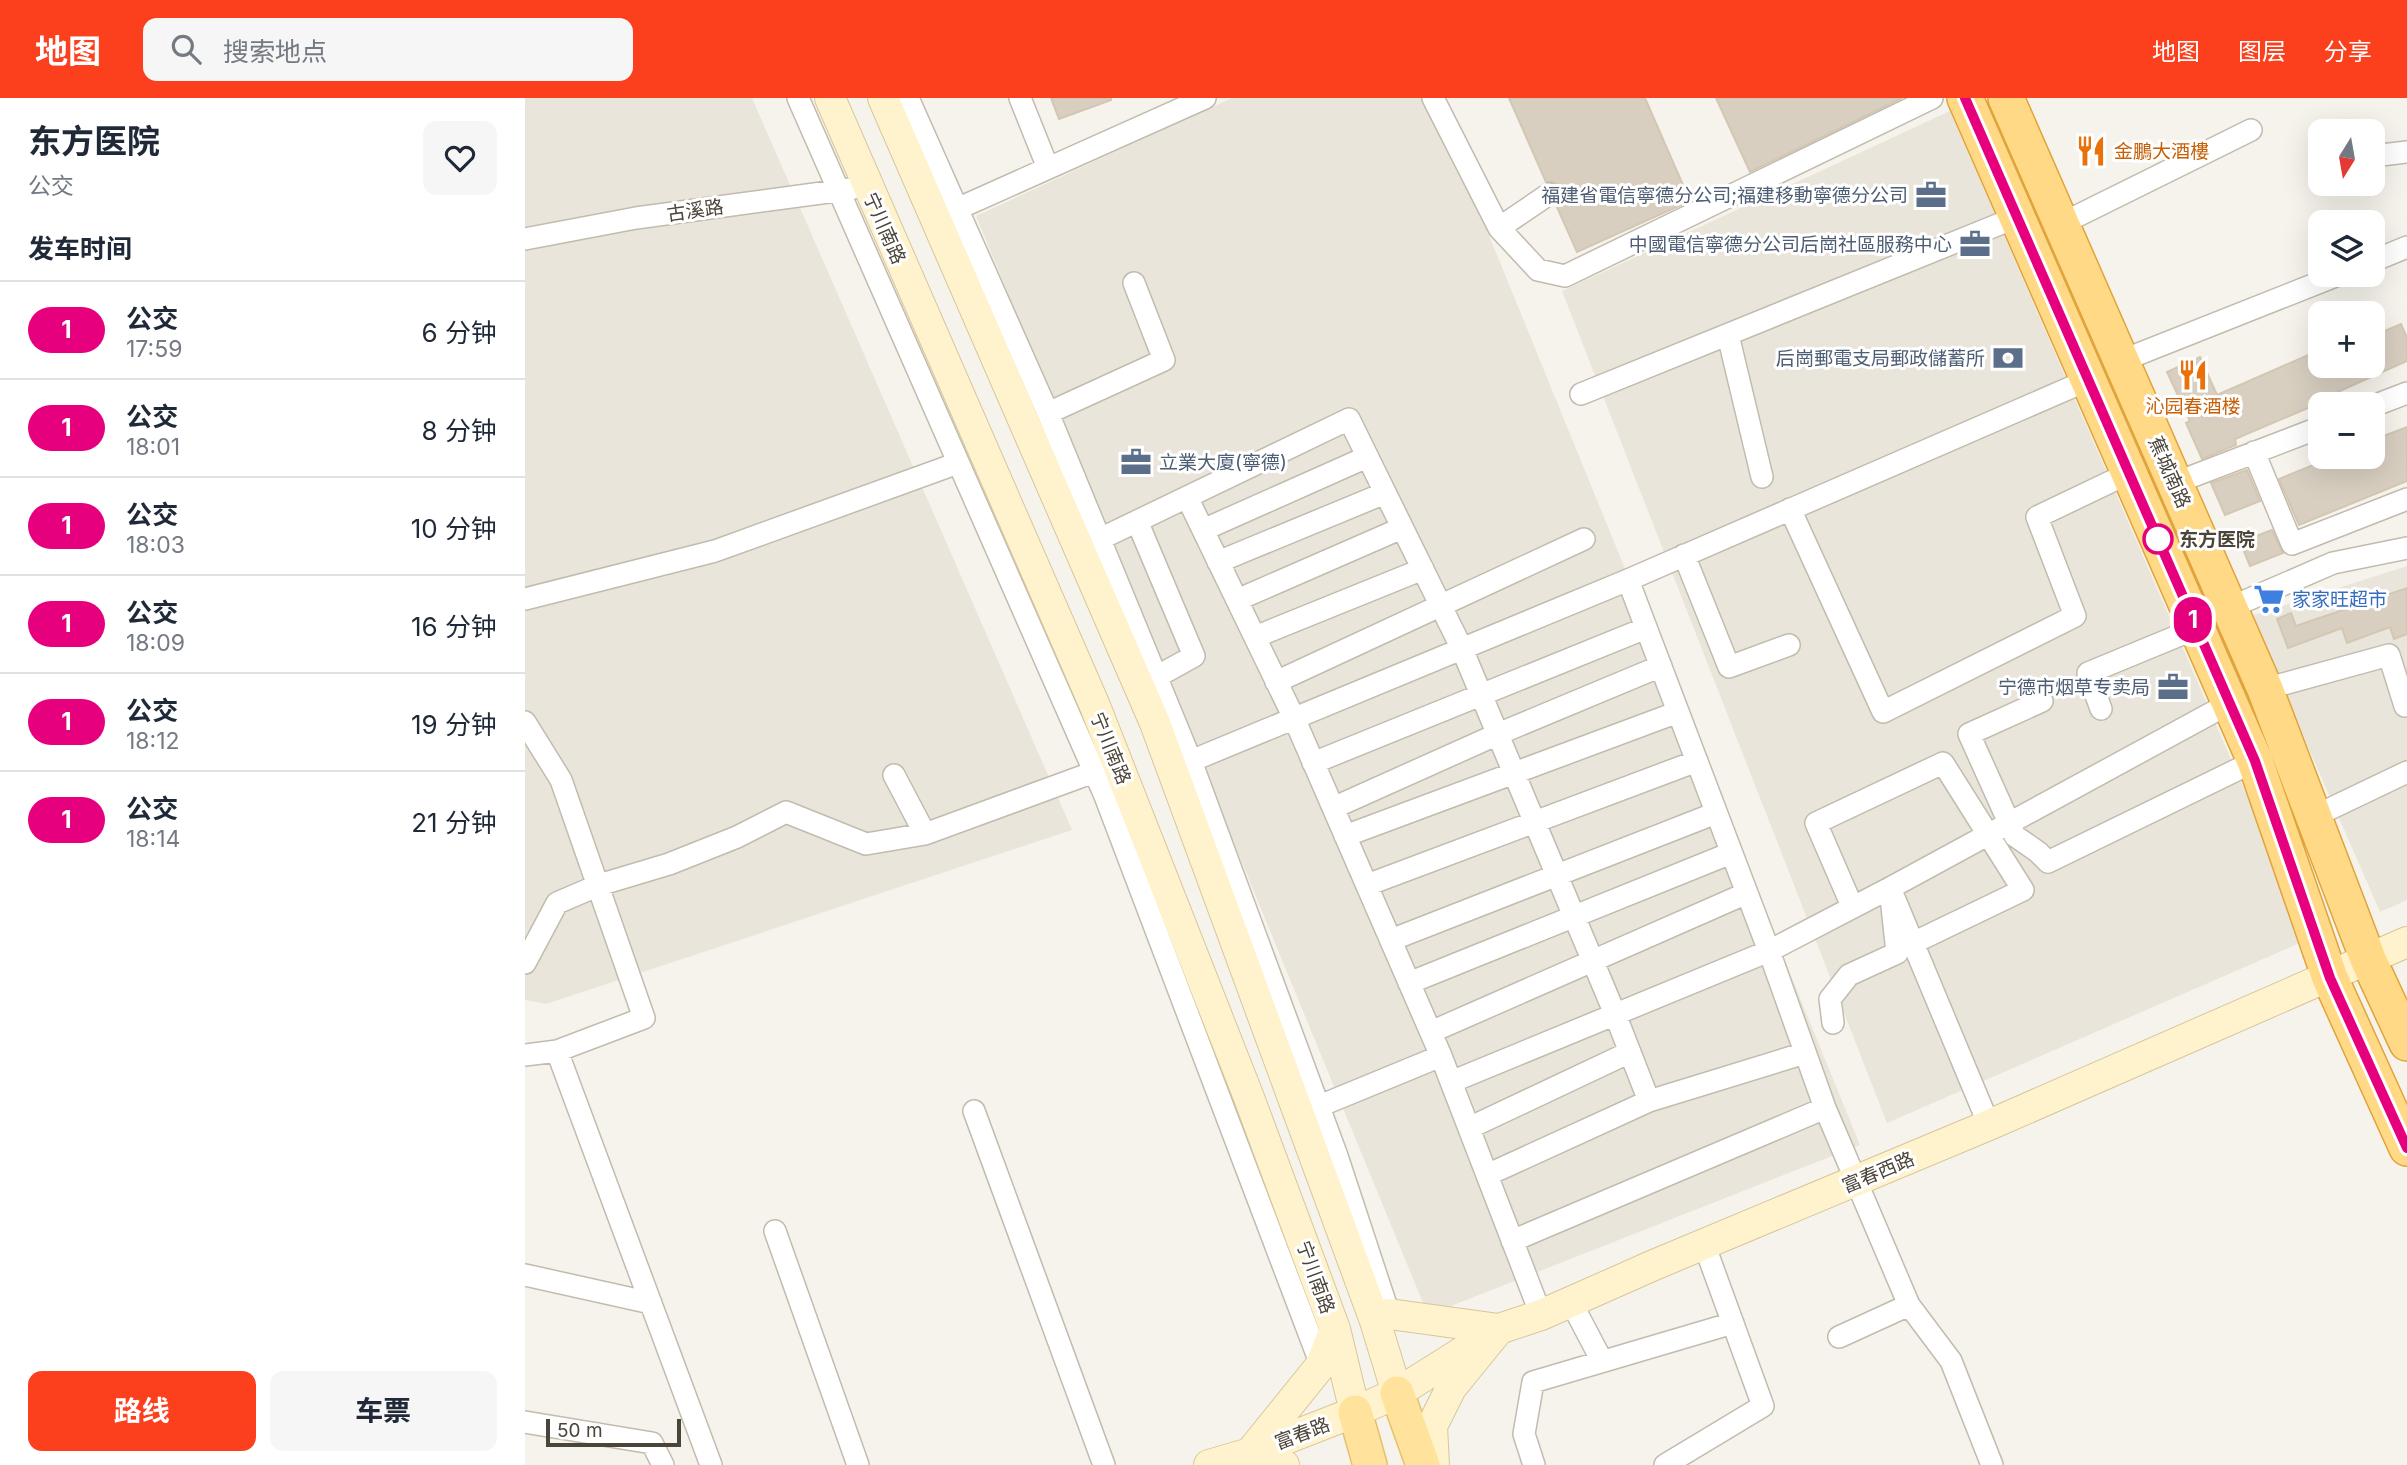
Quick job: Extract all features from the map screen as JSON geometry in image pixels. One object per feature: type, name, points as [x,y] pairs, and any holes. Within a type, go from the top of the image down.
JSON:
[{"type":"highway","name":"蕉城南路","points":[[1965,98],[2255,761],[2330,978],[2407,1148]]},
{"type":"highway","name":"蕉城南路","points":[[2006,98],[2265,690],[2368,959],[2407,1043]]},
{"type":"main road","name":"宁川南路","points":[[830,98],[853,189],[1095,706],[1248,1095],[1335,1329],[1355,1412]]},
{"type":"main road","name":"宁川南路","points":[[883,98],[946,212],[1155,723],[1382,1318],[1397,1393]]},
{"type":"main road","name":"富春西路","points":[[1355,1412],[1397,1393],[1499,1329],[1541,1315],[1989,1125],[2407,942]]},
{"type":"main road","points":[[1382,1318],[1499,1329]]},
{"type":"main road","points":[[1284,1465],[1250,1452],[1321,1365],[1335,1329]]},
{"type":"main road","points":[[1434,1465],[1432,1426],[1451,1388],[1499,1329]]},
{"type":"main road","points":[[1397,1393],[1423,1465]]},
{"type":"main road","points":[[1355,1412],[1370,1465]]},
{"type":"main road","name":"富春路","points":[[1209,1465],[1355,1412]]},
{"type":"street","points":[[798,98],[853,189],[958,463],[1094,772],[1321,1365]]},
{"type":"street","points":[[908,98],[946,212],[1048,413],[1158,676],[1337,1156],[1382,1318]]},
{"type":"street","points":[[1020,98],[1048,168]]},
{"type":"street","points":[[946,212],[1048,168],[1156,109],[1205,98]]},
{"type":"street","points":[[1433,98],[1499,228],[1538,270],[1565,276],[1932,98]]},
{"type":"street","points":[[2061,224],[2251,130]]},
{"type":"street","points":[[2385,155],[2407,152]]},
{"type":"street","name":"古溪路","points":[[525,239],[636,218],[853,189]]},
{"type":"street","points":[[1499,228],[1549,194]]},
{"type":"street","points":[[1581,394],[2017,217]]},
{"type":"street","points":[[2385,256],[2407,247]]},
{"type":"street","points":[[1048,413],[1164,360],[1134,283]]},
{"type":"street","points":[[2121,360],[2308,287]]},
{"type":"street","points":[[1728,335],[1762,477]]},
{"type":"street","points":[[1191,761],[1628,580],[2088,380]]},
{"type":"street","points":[[2385,402],[2407,393]]},
{"type":"street","points":[[1101,539],[1349,419],[1462,649],[1594,962],[1649,1101]]},
{"type":"street","points":[[2175,483],[2308,432]]},
{"type":"street","points":[[2254,452],[2292,544],[2407,499]]},
{"type":"street","points":[[1203,530],[1367,457]]},
{"type":"street","points":[[525,599],[715,551],[958,463]]},
{"type":"street","points":[[1790,509],[1883,712],[2075,616],[2037,517],[2129,473]]},
{"type":"street","points":[[1218,562],[1385,493]]},
{"type":"street","points":[[1187,497],[1294,718],[1431,1032],[1541,1315]]},
{"type":"street","points":[[1137,521],[1194,656],[1158,676]]},
{"type":"street","points":[[1237,600],[1402,527]]},
{"type":"street","points":[[1276,682],[1584,540]]},
{"type":"street","points":[[2229,608],[2333,563],[2407,548]]},
{"type":"street","points":[[1684,555],[1728,667],[1789,645]]},
{"type":"street","points":[[1255,637],[1423,569]]},
{"type":"street","points":[[1628,580],[1769,951],[1825,1108],[1909,1305],[1951,1361],[1992,1465]]},
{"type":"street","points":[[1313,763],[1646,628]]},
{"type":"street","points":[[2101,709],[2088,673],[2197,628]]},
{"type":"street","points":[[2265,690],[2389,655],[2405,706]]},
{"type":"street","points":[[1333,808],[1498,734],[1661,666]]},
{"type":"street","points":[[2042,701],[1969,734],[2015,836],[2048,862],[2255,761]]},
{"type":"street","points":[[1451,1082],[1769,951],[2229,703]]},
{"type":"street","points":[[1345,836],[1678,712]]},
{"type":"street","points":[[525,722],[561,780],[644,1018],[557,1051],[525,1055]]},
{"type":"street","points":[[1367,885],[1697,761]]},
{"type":"street","points":[[1852,905],[1816,822],[1943,763],[1989,832],[2023,890],[1913,943]]},
{"type":"street","points":[[525,963],[557,903],[599,885],[669,864],[786,812],[866,844],[925,834],[1094,772]]},
{"type":"street","points":[[2315,816],[2407,772]]},
{"type":"street","points":[[894,775],[925,834]]},
{"type":"street","points":[[1391,940],[1716,813]]},
{"type":"street","points":[[1409,983],[1731,853]]},
{"type":"street","points":[[1890,888],[1989,1125]]},
{"type":"street","points":[[1833,1023],[1830,999],[1849,975],[1897,953],[1890,888]]},
{"type":"street","points":[[1431,1032],[1747,893]]},
{"type":"street","points":[[557,1051],[711,1465]]},
{"type":"street","points":[[1469,1128],[1630,1052]]},
{"type":"street","points":[[1487,1175],[1649,1101],[1805,1053]]},
{"type":"street","points":[[1317,1107],[1441,1056]]},
{"type":"street","points":[[1512,1241],[1825,1108]]},
{"type":"street","points":[[974,1111],[1104,1465]]},
{"type":"street","points":[[775,1231],[858,1465]]},
{"type":"street","points":[[1665,1465],[1763,1406],[1704,1244]]},
{"type":"street","points":[[525,1275],[651,1303]]},
{"type":"street","points":[[1571,1302],[1602,1361]]},
{"type":"street","points":[[1839,1338],[1909,1305]]},
{"type":"street","points":[[1534,1465],[1524,1434],[1532,1382],[1733,1323]]},
{"type":"street","points":[[525,1422],[652,1443],[663,1465]]},
{"type":"shaded area","points":[[525,98],[752,98],[1072,830],[546,1004],[525,1000]]},
{"type":"shaded area","points":[[1232,98],[1433,98],[1860,1145],[1428,1315],[976,216]]},
{"type":"shaded area","points":[[1950,111],[2309,939],[1887,1123],[1562,291]]},
{"type":"shaded area","points":[[2407,566],[2407,900],[2380,912],[2251,616]]},
{"type":"building","points":[[1051,98],[1111,98],[1111,100],[1059,119]]},
{"type":"building","points":[[1509,98],[1645,98],[1690,201],[1577,252],[1556,205],[1561,199],[1560,187],[1554,182],[1546,182]]},
{"type":"building","points":[[1716,98],[1902,98],[1750,172]]},
{"type":"building","points":[[2401,324],[2407,338],[2407,361],[2385,371],[2385,331]]},
{"type":"building","points":[[2308,355],[2308,378],[2369,378],[2337,392],[2308,392],[2308,408],[2235,439],[2236,445],[2202,459],[2186,423],[2190,421],[2167,372],[2200,357],[2217,395]]},
{"type":"building","points":[[2407,427],[2407,481],[2299,525],[2279,479],[2308,467],[2385,469],[2385,435]]},
{"type":"building","points":[[2247,470],[2260,501],[2225,515],[2211,483]]},
{"type":"building","points":[[2272,530],[2283,553],[2250,566],[2240,542]]},
{"type":"building","points":[[2407,588],[2407,634],[2394,639],[2390,627],[2347,643],[2342,628],[2288,648],[2277,619],[2291,613],[2296,626]]},
{"type":"bus line","name":"1","points":[[1965,98],[2255,761],[2330,978],[2407,1148]]},
{"type":"place","name":"金鵬大酒樓","points":[[2091,151]]},
{"type":"place","name":"福建省電信寧德分公司;福建移動寧德分公司","points":[[1931,195]]},
{"type":"place","name":"中國電信寧德分公司后崗社區服務中心","points":[[1975,244]]},
{"type":"place","name":"后崗郵電支局郵政儲蓄所","points":[[2008,358]]},
{"type":"place","name":"沁园春酒楼","points":[[2193,375]]},
{"type":"place","name":"立業大廈(寧德)","points":[[1136,462]]},
{"type":"place","name":"东方医院","points":[[2158,539]]},
{"type":"place","name":"家家旺超市","points":[[2269,599]]},
{"type":"place","name":"宁德市烟草专卖局","points":[[2173,687]]}]
